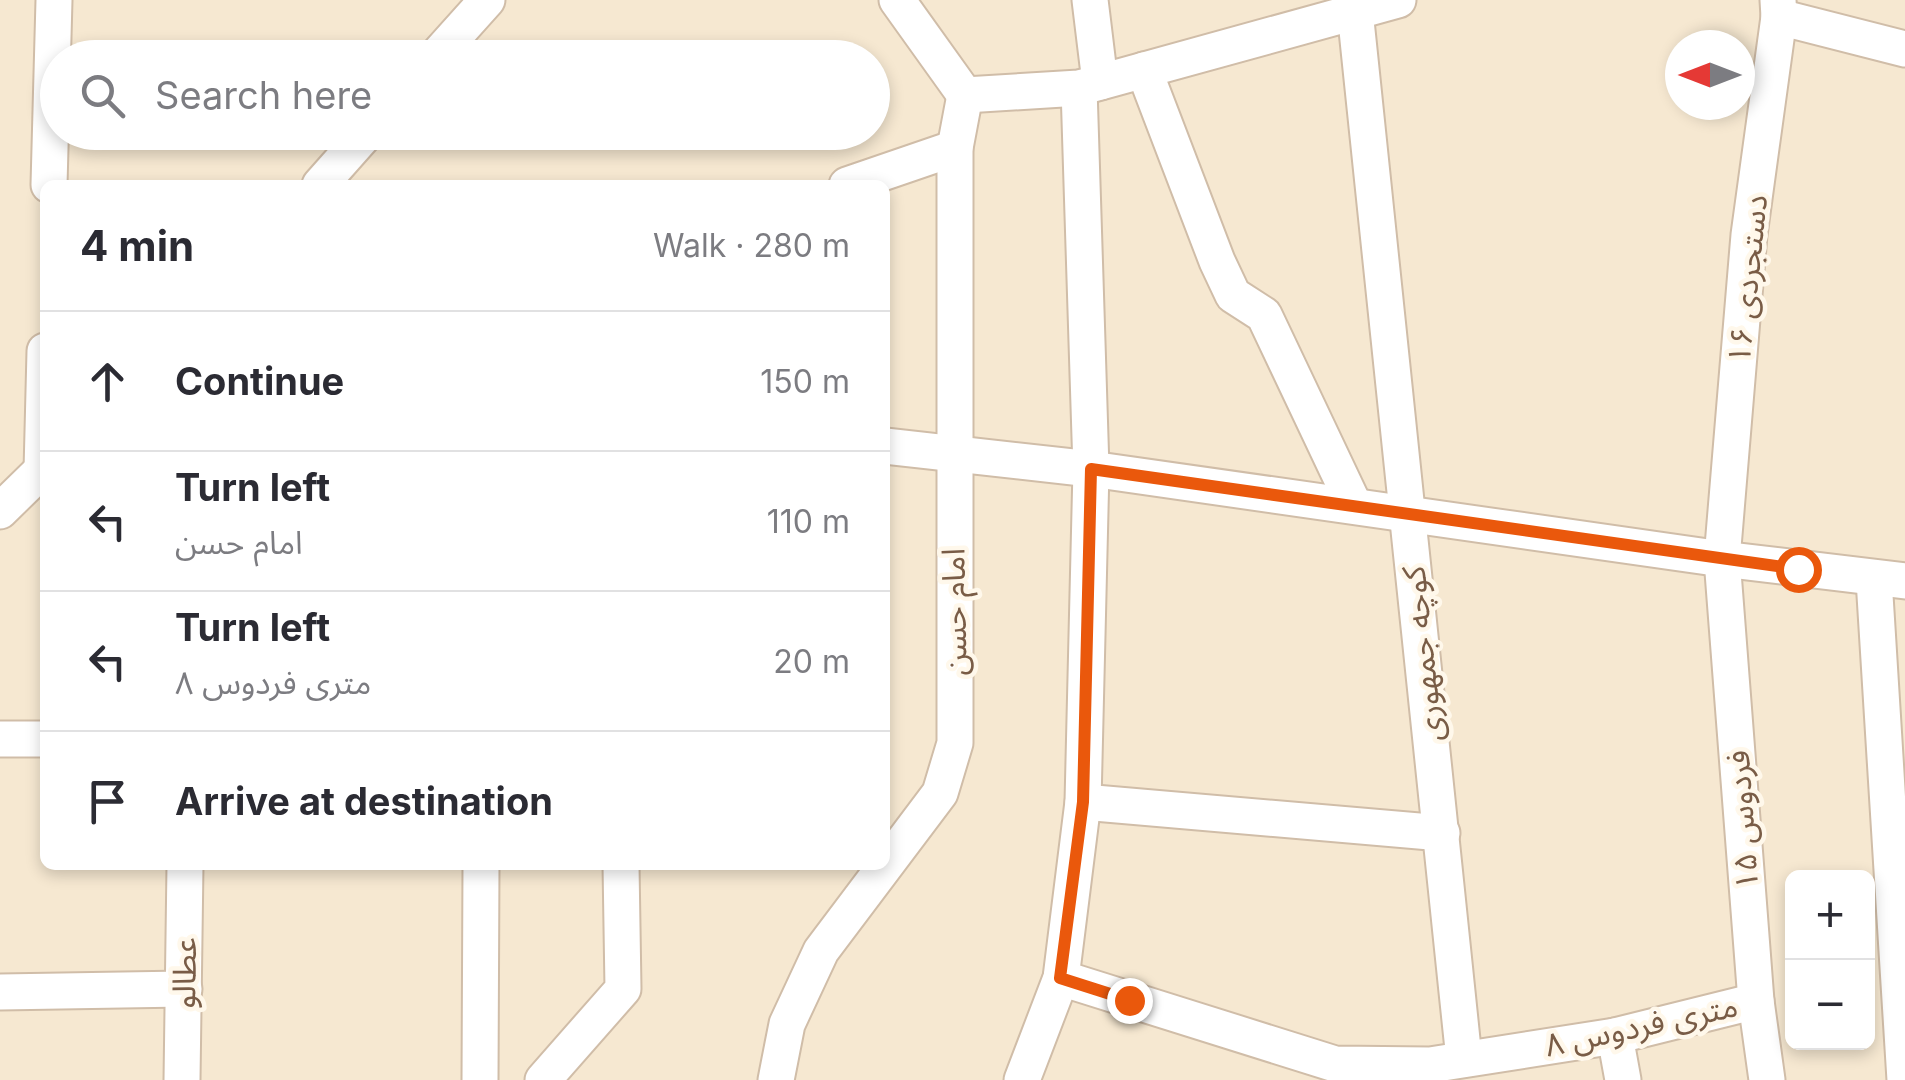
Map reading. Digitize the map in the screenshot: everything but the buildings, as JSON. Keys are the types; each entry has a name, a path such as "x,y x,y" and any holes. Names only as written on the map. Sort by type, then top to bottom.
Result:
{"street":[{"path":"53,40 54,0"},
{"path":"451,40 487,0"},
{"path":"896,0 965,95 1090,85 1144,70 1296,12 1355,11 1398,0"},
{"path":"1022,1080 1060,978 1083,802 1091,469 1090,0"},
{"path":"1779,8 1905,49"},
{"name":"دستجردی ۱۶","path":"1722,559 1749,235 1779,8"},
{"name":"کوچه جمهوری","path":"1355,11 1442,833 1442,1068"},
{"path":"1144,70 1217,262 1233,295 1264,314 1354,505"},
{"name":"امام حسن","path":"890,859 940,793 955,743 954,148 965,95"},
{"path":"861,180 954,148"},
{"path":"50,180 51,150"},
{"path":"324,180 351,150"},
{"path":"890,446 1091,469 1890,580 1905,1080"},
{"path":"0,511 40,472"},
{"name":"فردوس ۱۵","path":"1722,559 1756,1000 1767,1080"},
{"path":"0,739 40,739"},
{"path":"1083,802 1442,833"},
{"name":"عطالو","path":"182,1080 185,870"},
{"path":"480,1080 481,870"},
{"path":"543,1080 622,989 622,870"},
{"name":"امام حسن","path":"776,1080 787,1024 821,951 882,870"},
{"name":"۸ متری فردوس","path":"1060,978 1336,1064 1442,1068 1615,1036 1756,1000"},
{"path":"0,992 184,989"},
{"path":"1615,1036 1623,1080"}],"shaded area":[{"path":"0,0 1905,0 1905,1080 0,1080"}],"route":[{"path":"1129,1000 1060,978 1083,802 1091,469 1798,569"}]}
